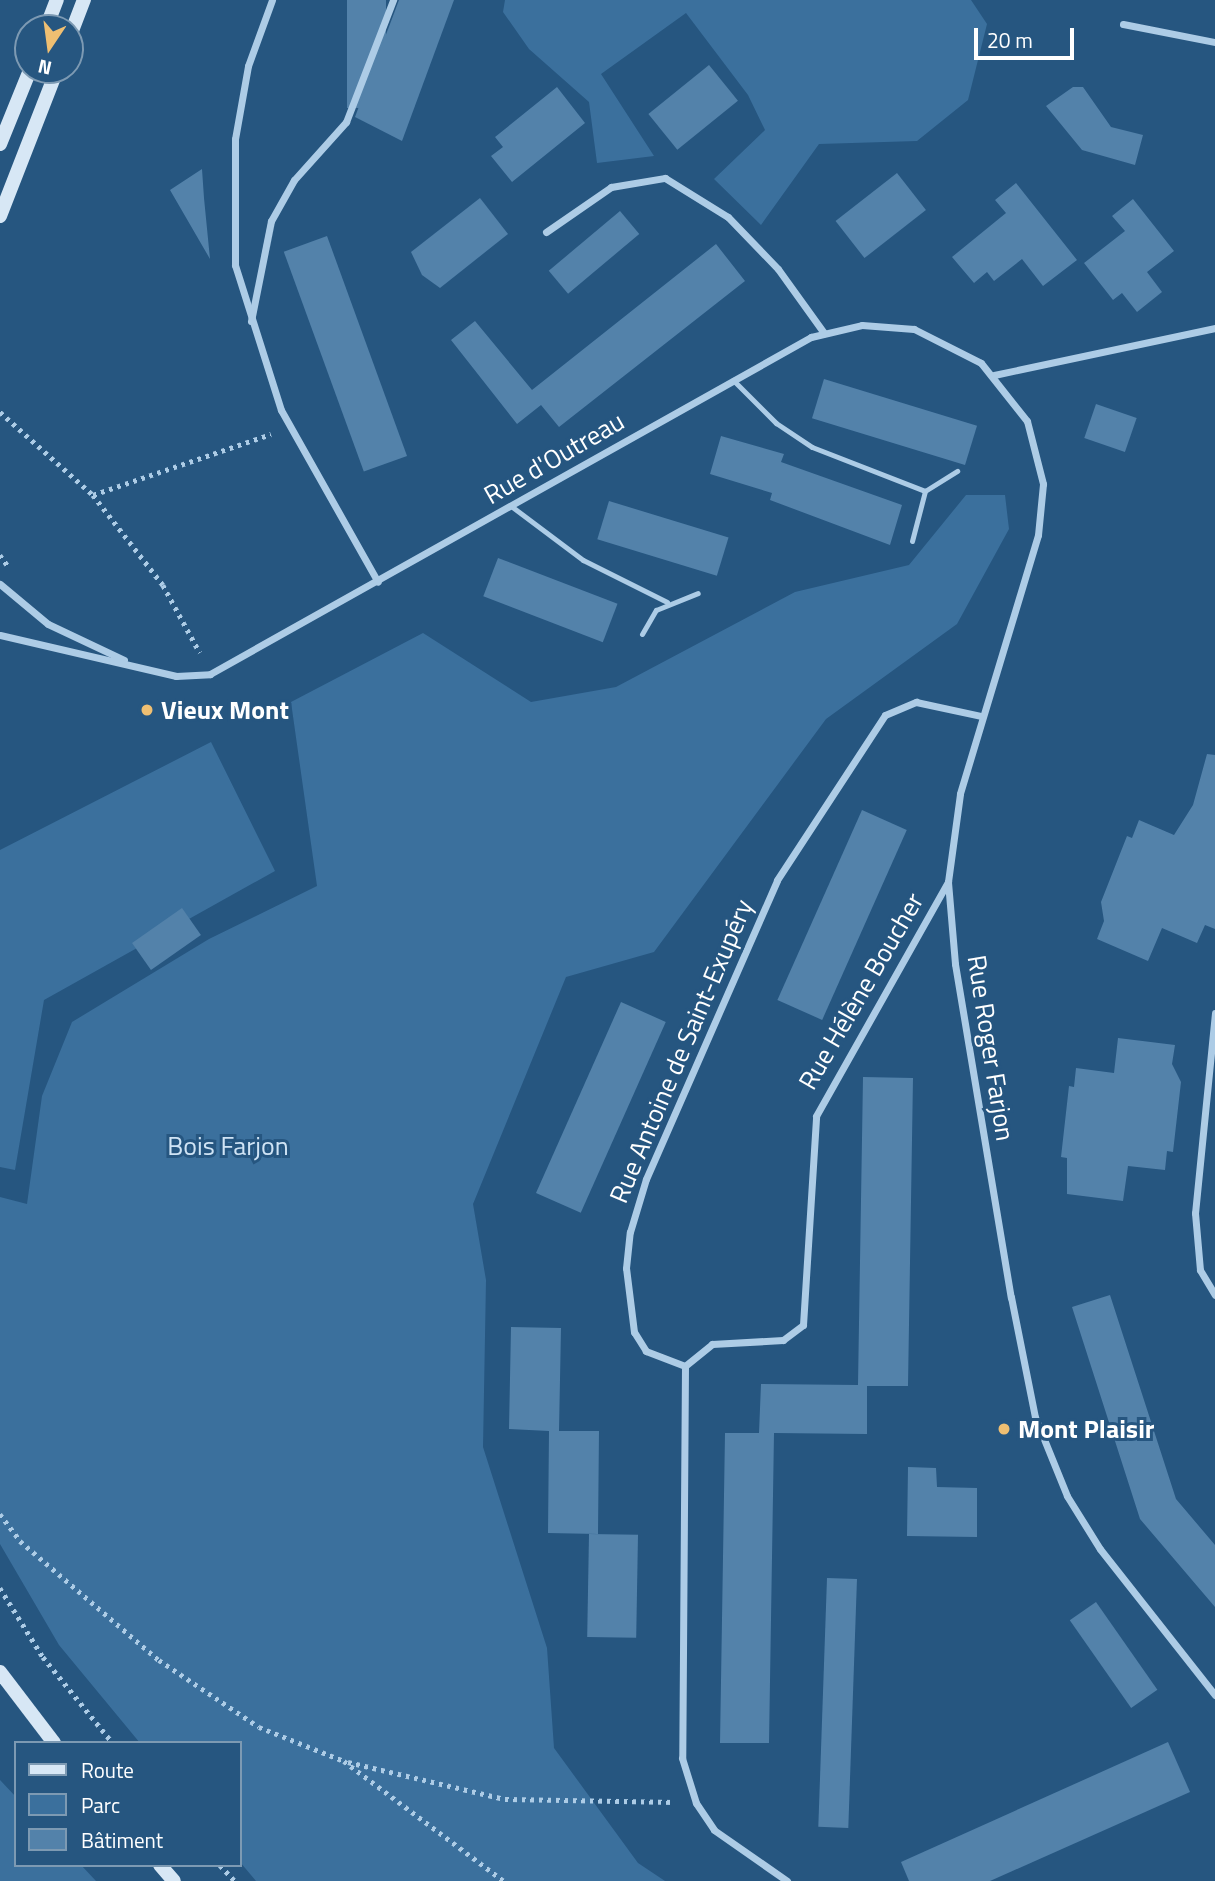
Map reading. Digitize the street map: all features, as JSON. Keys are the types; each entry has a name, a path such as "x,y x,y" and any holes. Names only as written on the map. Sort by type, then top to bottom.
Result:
{"main road":[{"path":"0,144 24,84"},
{"path":"0,216 52,84"},
{"path":"0,1672 52,1741"},
{"path":"162,1867 174,1881"}],"street":[{"path":"272,0 248,66 232,169 232,243 250,326 290,429 378,582"},
{"path":"250,326 271,221 294,180 346,122 393,0"},
{"path":"1123,24 1215,42"},
{"path":"546,232 611,187 638,177 665,178 728,216 778,269 824,333"},
{"name":"Rue d'Outreau","path":"0,635 186,677 219,671 733,380 824,333 862,325 914,329 967,353 994,375"},
{"path":"994,375 1215,328"},
{"name":"Rue Roger Farjon","path":"994,375 1034,436 1043,500 960,794 948,882 962,1004 1035,1417 1088,1530 1215,1695"},
{"name":"Rue d'Outreau","path":"0,584 56,628 137,666"},
{"name":"Rue Antoine de Saint-Exupéry","path":"685,1366 646,1351 634,1332 628,1242 646,1179 777,880 885,715 916,702 981,716"},
{"name":"Rue Hélène Boucher","path":"685,1366 712,1344 783,1339 803,1325 816,1116 948,882"},
{"path":"1215,1013 1195,1213 1200,1270 1215,1295"},
{"path":"685,1366 681,1740 696,1803 725,1843 787,1881"}],"lane":[{"path":"733,380 812,447 925,491"},
{"path":"912,541 925,491 957,471"},
{"path":"511,506 583,560 667,601"},
{"path":"642,634 667,601 698,593"}],"path":[{"path":"0,412 93,495 163,585 189,642 219,671"},
{"path":"93,495 290,429"},
{"path":"0,1514 20,1541 159,1660 259,1727 344,1761 505,1799 696,1803"},
{"path":"0,1588 43,1657 111,1741"},
{"path":"344,1761 504,1881"},
{"path":"222,1867 235,1881"}],"green space":[{"path":"505,0 971,0 987,24 968,100 917,141 819,144 761,225 714,179 765,130 748,95 686,13 601,74 654,156 597,163 589,102 529,49 503,12"},
{"name":"Bois Farjon","path":"966,495 1005,495 1009,529 957,624 826,719 654,952 566,977 473,1204 486,1280 483,1447 547,1648 554,1748 638,1863 665,1881 256,1881 242,1864 242,1741 138,1741 59,1645 0,1544 0,1197 27,1204 42,1096 72,1022 209,939 317,886 291,702 423,633 531,702 616,687 795,592 909,565"},
{"path":"211,742 275,871 44,1000 15,1170 0,1167 0,850"},
{"path":"0,1780 14,1795 14,1867 83,1867 96,1881 0,1881"}],"building":[{"path":"347,0 386,0 386,108 347,108"},
{"path":"399,0 454,0 402,141 355,117"},
{"path":"709,65 738,101 677,150 648,114"},
{"path":"557,87 585,123 512,182 491,156 503,147 495,137"},
{"path":"1073,87 1083,87 1111,127 1143,135 1135,165 1082,150 1046,106"},
{"path":"202,169 204,198 210,259 170,190"},
{"path":"897,173 926,210 864,258 836,221"},
{"path":"1016,183 1077,260 1043,286 1022,259 994,281 987,272 974,283 952,257 1006,213 995,200"},
{"path":"480,198 508,234 440,288 422,275 411,252"},
{"path":"1133,199 1174,251 1147,272 1162,292 1137,312 1122,293 1113,300 1084,263 1125,231 1112,216"},
{"path":"620,211 639,234 568,294 549,271"},
{"path":"327,236 407,456 364,472 284,252"},
{"path":"716,244 745,281 559,427 541,405 517,424 451,340 475,321 532,390"},
{"path":"824,379 977,426 965,465 812,418"},
{"path":"1096,404 1137,418 1125,452 1084,438"},
{"path":"721,436 784,454 781,462 902,505 890,545 770,500 772,493 710,474"},
{"path":"609,501 729,538 717,576 597,539"},
{"path":"498,558 617,604 603,642 483,596"},
{"path":"1207,754 1215,755 1215,929 1205,925 1197,943 1162,928 1148,961 1097,939 1104,921 1101,902 1127,836 1132,838 1139,820 1174,835 1193,805"},
{"path":"862,810 907,830 822,1020 777,1000"},
{"path":"182,908 201,935 151,970 132,943"},
{"path":"621,1002 666,1022 581,1213 536,1193"},
{"path":"1118,1038 1175,1045 1172,1064 1181,1082 1173,1152 1167,1151 1165,1170 1128,1166 1123,1201 1067,1194 1067,1158 1061,1157 1069,1086 1074,1087 1076,1068 1114,1073"},
{"path":"863,1077 913,1078 908,1386 867,1386 867,1434 774,1433 769,1743 720,1743 725,1433 759,1433 761,1384 858,1385"},
{"path":"1110,1295 1176,1499 1215,1545 1215,1607 1140,1519 1072,1307"},
{"path":"511,1327 561,1328 559,1431 599,1431 598,1534 548,1533 549,1431 509,1429"},
{"path":"908,1467 936,1468 937,1487 977,1488 977,1537 907,1536"},
{"path":"589,1534 638,1535 636,1638 587,1637"},
{"path":"827,1578 857,1579 848,1828 818,1827"},
{"path":"1096,1602 1157,1690 1131,1708 1070,1620"},
{"path":"1168,1742 1190,1792 990,1881 909,1881 901,1862"}],"place":[{"name":"Vieux Mont","path":"147,710"},
{"name":"Mont Plaisir","path":"1004,1429"}]}
